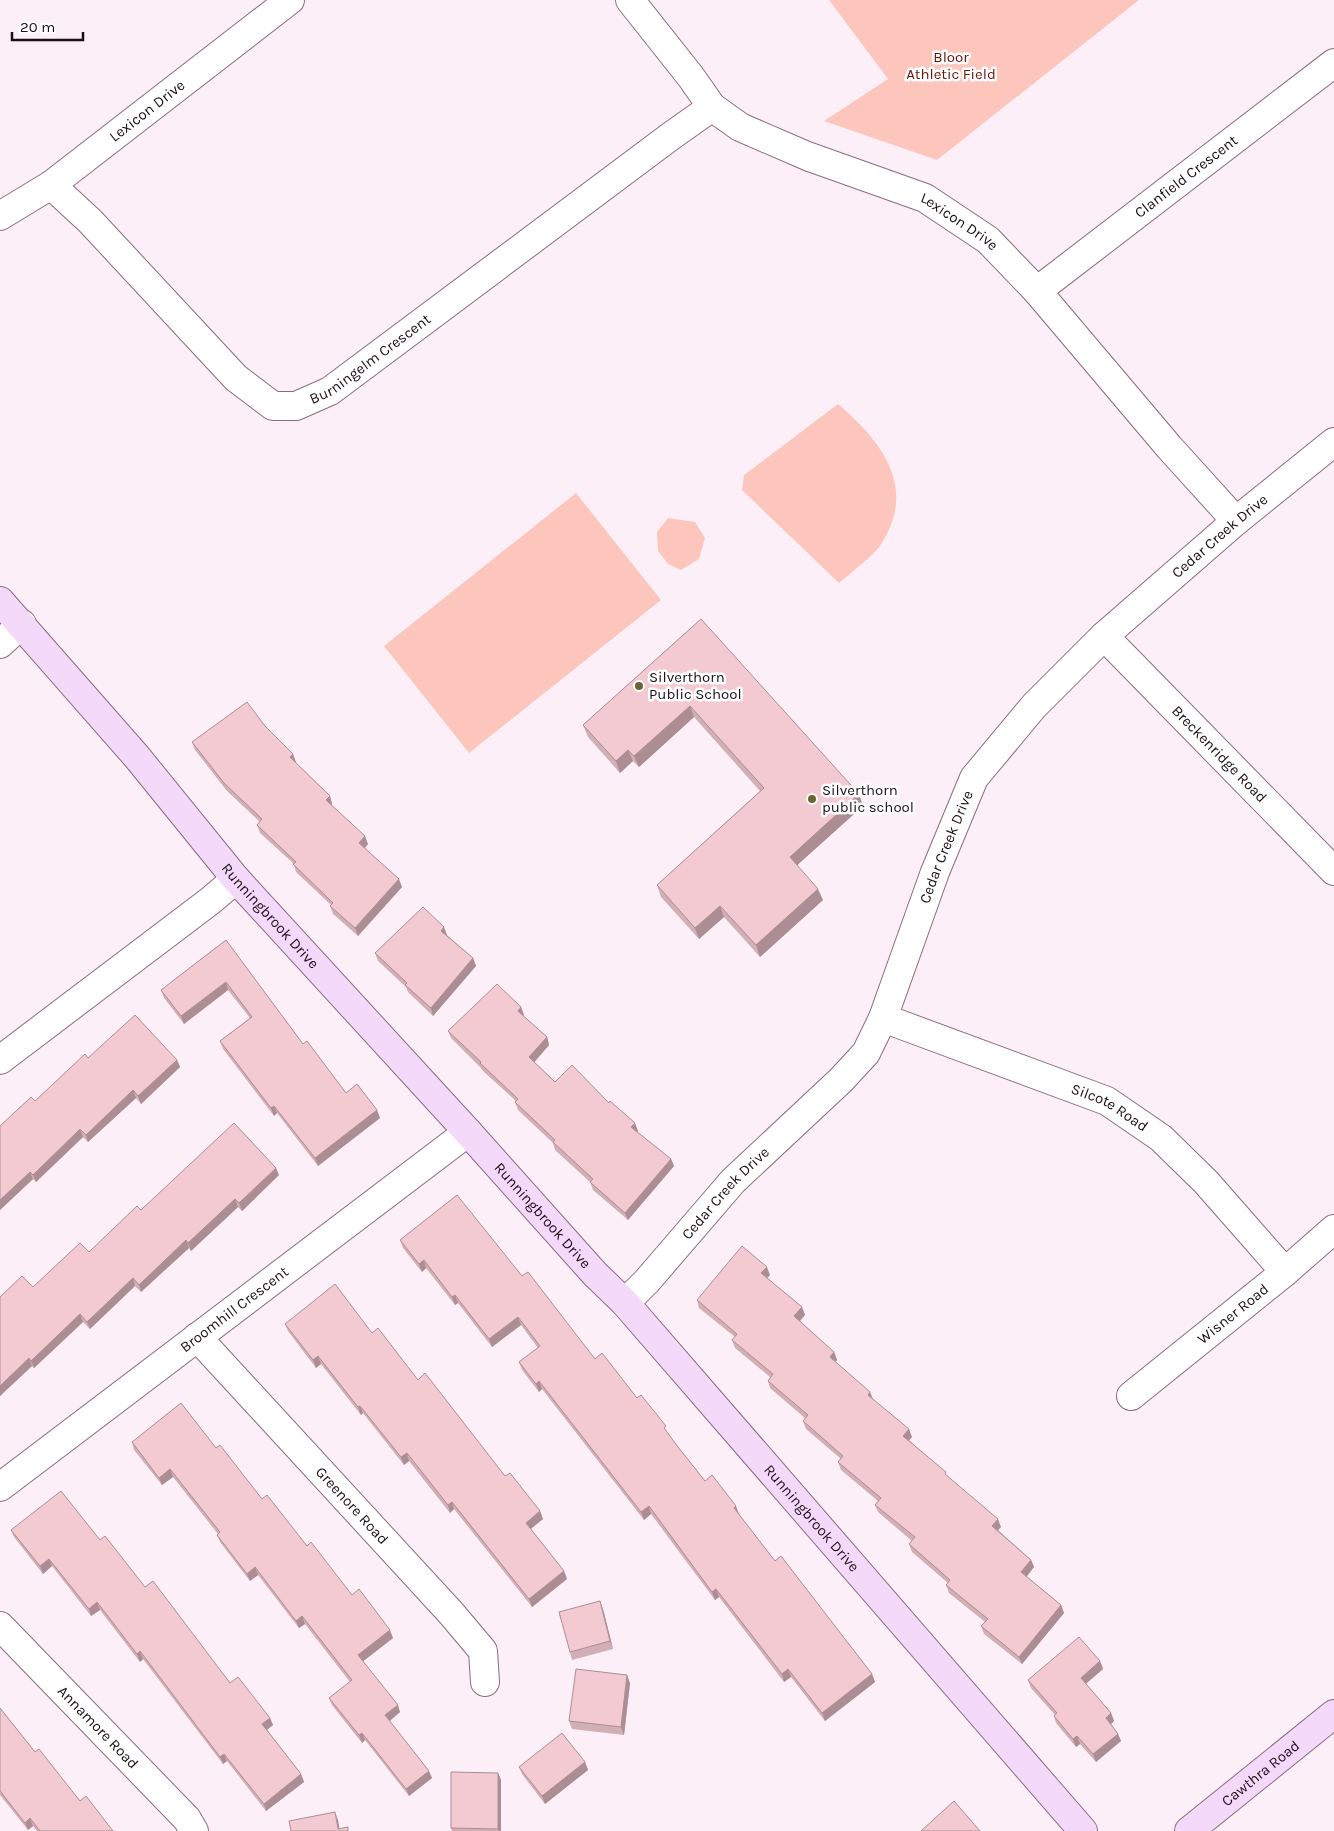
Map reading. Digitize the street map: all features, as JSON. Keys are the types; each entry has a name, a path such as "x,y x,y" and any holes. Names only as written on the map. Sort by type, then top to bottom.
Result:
{"street":[{"name":"Lexicon Drive","path":"0,216 51,185 290,0"},
{"name":"Lexicon Drive","path":"630,0 691,77 712,107 740,127 807,156 924,198 988,240 1037,291 1169,447 1236,521"},
{"name":"Clanfield Crescent","path":"1037,291 1334,63"},
{"name":"Burningelm Crescent","path":"51,185 90,222 236,378 274,406 296,406 330,391 712,107"},
{"name":"Cedar Creek Drive","path":"625,1303 647,1281 734,1181 841,1080 866,1052 883,1018 935,872 974,778 1034,706 1104,636 1236,521 1334,442"},
{"name":"Runningbrook Drive","path":"0,601 137,757 236,879 468,1132 595,1274 625,1303 1083,1831"},
{"path":"0,644 22,624"},
{"name":"Breckenridge Road","path":"1104,636 1334,871"},
{"path":"0,1060 210,901 236,879"},
{"name":"Silcote Road","path":"883,1018 1106,1101 1160,1138 1206,1182 1285,1272"},
{"name":"Broomhill Crescent","path":"0,1487 468,1132"},
{"name":"Wisner Road","path":"1131,1396 1334,1230"},
{"name":"Greenore Road","path":"197,1337 451,1613 483,1651 485,1682"},
{"name":"Annamore Road","path":"0,1626 187,1819 194,1831"},
{"name":"Cawthra Road","path":"1188,1831 1334,1714"}],"green space":[{"name":"Bloor Athletic Field","path":"829,0 1139,0 937,160 824,121 888,79"},
{"path":"838,404 869,434 881,451 890,468 895,487 896,506 891,526 879,547 866,561 839,583 742,490 744,475"},
{"path":"576,493 661,600 469,753 384,646"},
{"path":"668,518 695,522 705,538 699,559 681,570 668,564 658,551 657,532"}],"building":[{"name":"Silverthorn public school","path":"701,619 859,794 790,857 818,889 756,945 720,906 695,928 657,885 764,788 690,706 634,756 628,750 616,761 583,725"},
{"path":"247,702 265,726 293,754 290,757 330,796 326,800 365,836 359,843 399,879 355,928 330,906 333,903 293,864 296,862 257,825 262,819 224,783 192,742"},
{"path":"423,907 444,927 441,931 473,958 431,1008 405,985 407,983 375,953"},
{"path":"226,940 303,1044 307,1041 346,1093 357,1084 377,1110 315,1158 274,1106 271,1108 220,1041 252,1017 226,982 181,1016 161,990"},
{"path":"497,984 521,1007 518,1011 547,1037 529,1057 555,1082 572,1065 609,1103 610,1101 635,1123 631,1127 671,1159 625,1213 590,1182 593,1179 553,1142 555,1140 515,1102 518,1099 448,1031"},
{"path":"135,1015 177,1060 138,1096 133,1090 86,1135 80,1129 33,1175 30,1172 0,1200 0,1126 31,1097 35,1101 85,1054 88,1058"},
{"path":"234,1123 276,1168 239,1203 235,1199 188,1243 186,1240 139,1285 133,1278 87,1322 80,1314 31,1361 29,1358 0,1386 0,1297 22,1276 33,1287 80,1243 89,1252 137,1206 141,1210"},
{"path":"457,1195 522,1276 528,1272 595,1359 602,1353 637,1398 641,1395 666,1426 664,1428 705,1481 712,1475 736,1506 734,1508 775,1561 781,1556 872,1674 822,1713 788,1669 782,1674 716,1589 712,1592 649,1506 641,1512 539,1381 536,1384 519,1362 540,1346 518,1317 489,1339 455,1295 452,1297 424,1260 419,1264 400,1240"},
{"path":"742,1246 767,1267 761,1273 802,1307 794,1316 834,1352 830,1357 870,1392 868,1395 909,1429 903,1436 998,1519 992,1526 1031,1560 1021,1572 1061,1605 1019,1657 981,1626 988,1619 946,1585 950,1580 909,1544 915,1537 875,1505 881,1498 838,1462 843,1456 803,1421 808,1415 768,1381 773,1374 732,1340 737,1334 697,1300"},
{"path":"335,1284 372,1333 378,1328 418,1380 425,1373 505,1476 510,1473 540,1511 526,1523 564,1571 529,1599 452,1502 448,1505 407,1453 401,1457 318,1356 313,1360 285,1324"},
{"path":"181,1403 216,1448 220,1445 262,1499 267,1495 307,1546 311,1542 352,1595 359,1589 390,1630 358,1655 398,1705 385,1715 429,1771 406,1789 362,1733 359,1735 329,1698 352,1680 302,1616 296,1621 255,1567 247,1574 217,1535 220,1532 170,1469 159,1478 132,1442"},
{"path":"61,1491 100,1540 105,1536 145,1587 153,1581 230,1683 238,1677 270,1718 262,1724 301,1774 264,1804 224,1754 220,1757 140,1651 137,1654 97,1602 89,1609 49,1559 40,1566 11,1530"},
{"path":"600,1601 610,1641 570,1652 559,1612"},
{"path":"1079,1637 1100,1661 1081,1678 1111,1713 1106,1718 1118,1734 1093,1754 1077,1736 1073,1739 1054,1716 1057,1713 1028,1680"},
{"path":"576,1669 627,1675 621,1727 569,1721"},
{"path":"0,1708 35,1752 39,1749 80,1801 86,1796 113,1831 40,1831 30,1818 25,1823 0,1791"},
{"path":"562,1733 585,1762 542,1796 519,1767"},
{"path":"451,1772 498,1773 498,1829 451,1828"},
{"path":"954,1801 980,1831 921,1831"},
{"path":"335,1812 338,1829 348,1827 348,1831 291,1831 289,1821"}],"place":[{"name":"Silverthorn Public School","path":"639,686"},
{"name":"Silverthorn public school","path":"812,799"}]}
